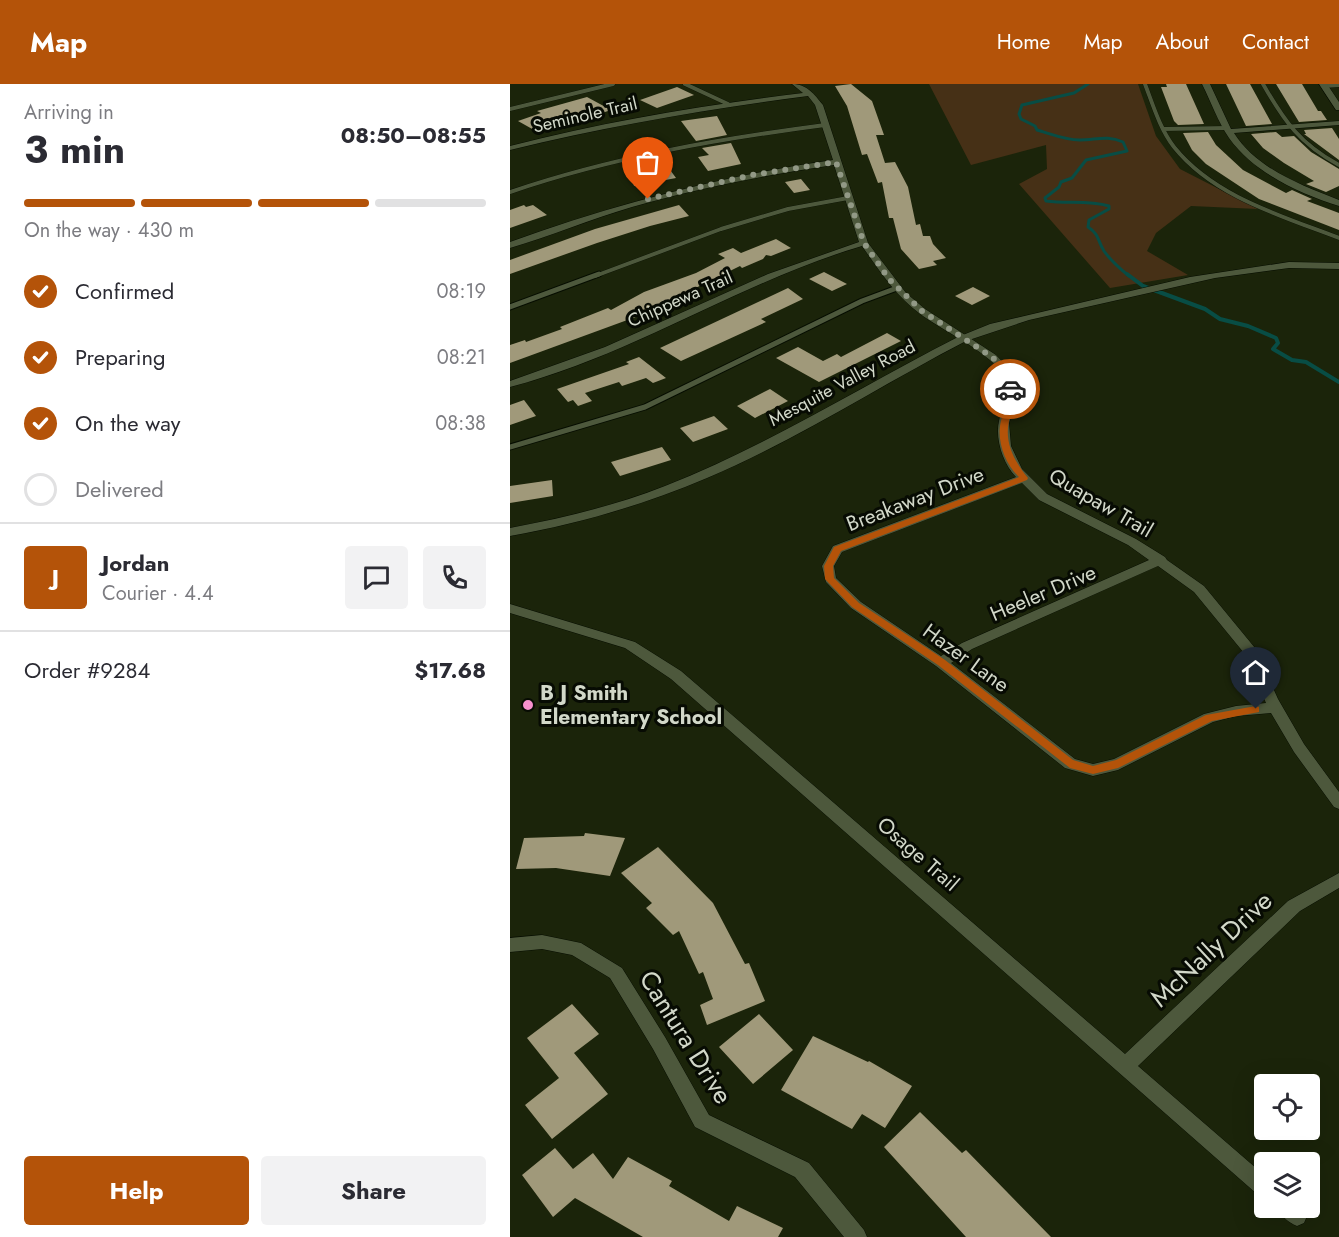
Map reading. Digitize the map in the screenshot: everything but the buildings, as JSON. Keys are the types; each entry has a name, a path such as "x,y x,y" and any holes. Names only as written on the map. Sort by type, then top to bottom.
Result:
{"street":[{"name":"Quapaw Trail","path":"796,84 810,94 819,105 864,243 897,288 922,311 992,357 1008,373 1011,401 1004,423 1005,446 1017,471 1043,497 1132,542 1199,589 1250,651 1275,707 1299,748 1339,803"},
{"path":"1206,84 1228,130 1247,154 1291,183 1339,202"},
{"path":"1324,85 1339,108"},
{"name":"Seminole Trail","path":"510,148 617,122 810,94"},
{"path":"1228,130 1289,129 1339,123"},
{"path":"510,245 590,216 669,193 752,175 836,162"},
{"name":"Chippewa Trail","path":"510,384 612,348 765,279 837,250 864,243"},
{"name":"Mesquite Valley Road","path":"510,532 603,513 676,488 812,422 963,339 1003,324 1176,283 1290,265 1339,266"},
{"name":"Breakaway Drive","path":"828,566 837,549 1024,478"},
{"name":"Heeler Drive","path":"941,663 967,646 1161,561"},
{"name":"Hazer Lane","path":"828,566 830,579 856,605 941,663 1070,764 1093,770 1118,764 1209,718 1236,711 1275,707"},
{"name":"Osage Trail","path":"510,608 630,645 676,675 1254,1178"},
{"name":"McNally Drive","path":"1125,1066 1294,906 1339,880"},
{"name":"Cantura Drive","path":"510,945 543,942 574,948 616,973 659,1043 702,1122 802,1170 857,1237"}],"lane":[{"path":"510,110 613,84"},
{"path":"685,84 729,104"},
{"path":"1145,84 1163,129 1185,160 1207,177 1271,211 1339,238"},
{"path":"1263,84 1289,129 1322,157 1339,165"},
{"path":"1324,85 1339,85"},
{"path":"510,192 609,160 731,138 825,125"},
{"path":"1163,129 1228,130"},
{"path":"510,307 721,229 788,209 848,198"},
{"path":"510,447 645,407 862,301 897,288"}],"shaded area":[{"path":"929,84 1138,84 1156,136 1180,169 1258,209 1191,206 1156,233 1147,251 1188,275 1110,288 1019,184 1047,169 1046,145 971,165"}],"waterway":[{"path":"1088,84 1074,93 1022,105 1019,114 1021,119 1035,126 1037,130 1069,139 1107,138 1123,142 1127,151 1086,160 1072,178 1061,182 1059,187 1045,198 1046,201 1109,206 1109,209 1089,220 1088,227 1096,235 1109,258 1129,276"},
{"path":"1127,274 1143,286 1205,309 1220,319 1248,326 1276,338 1278,343 1273,349 1292,360 1306,362 1339,382"}],"way so far":[{"path":"648,199 752,175 836,162 864,243 889,279 922,311 992,357 1008,373 1010,389"}],"place":[{"name":"B J Smith Elementary School","path":"528,705"}],"route":[{"path":"1010,389 1011,401 1004,423 1005,446 1017,471 1024,478 837,549 828,566 830,579 856,605 941,663 1070,764 1093,770 1118,764 1209,718 1256,709"}]}
